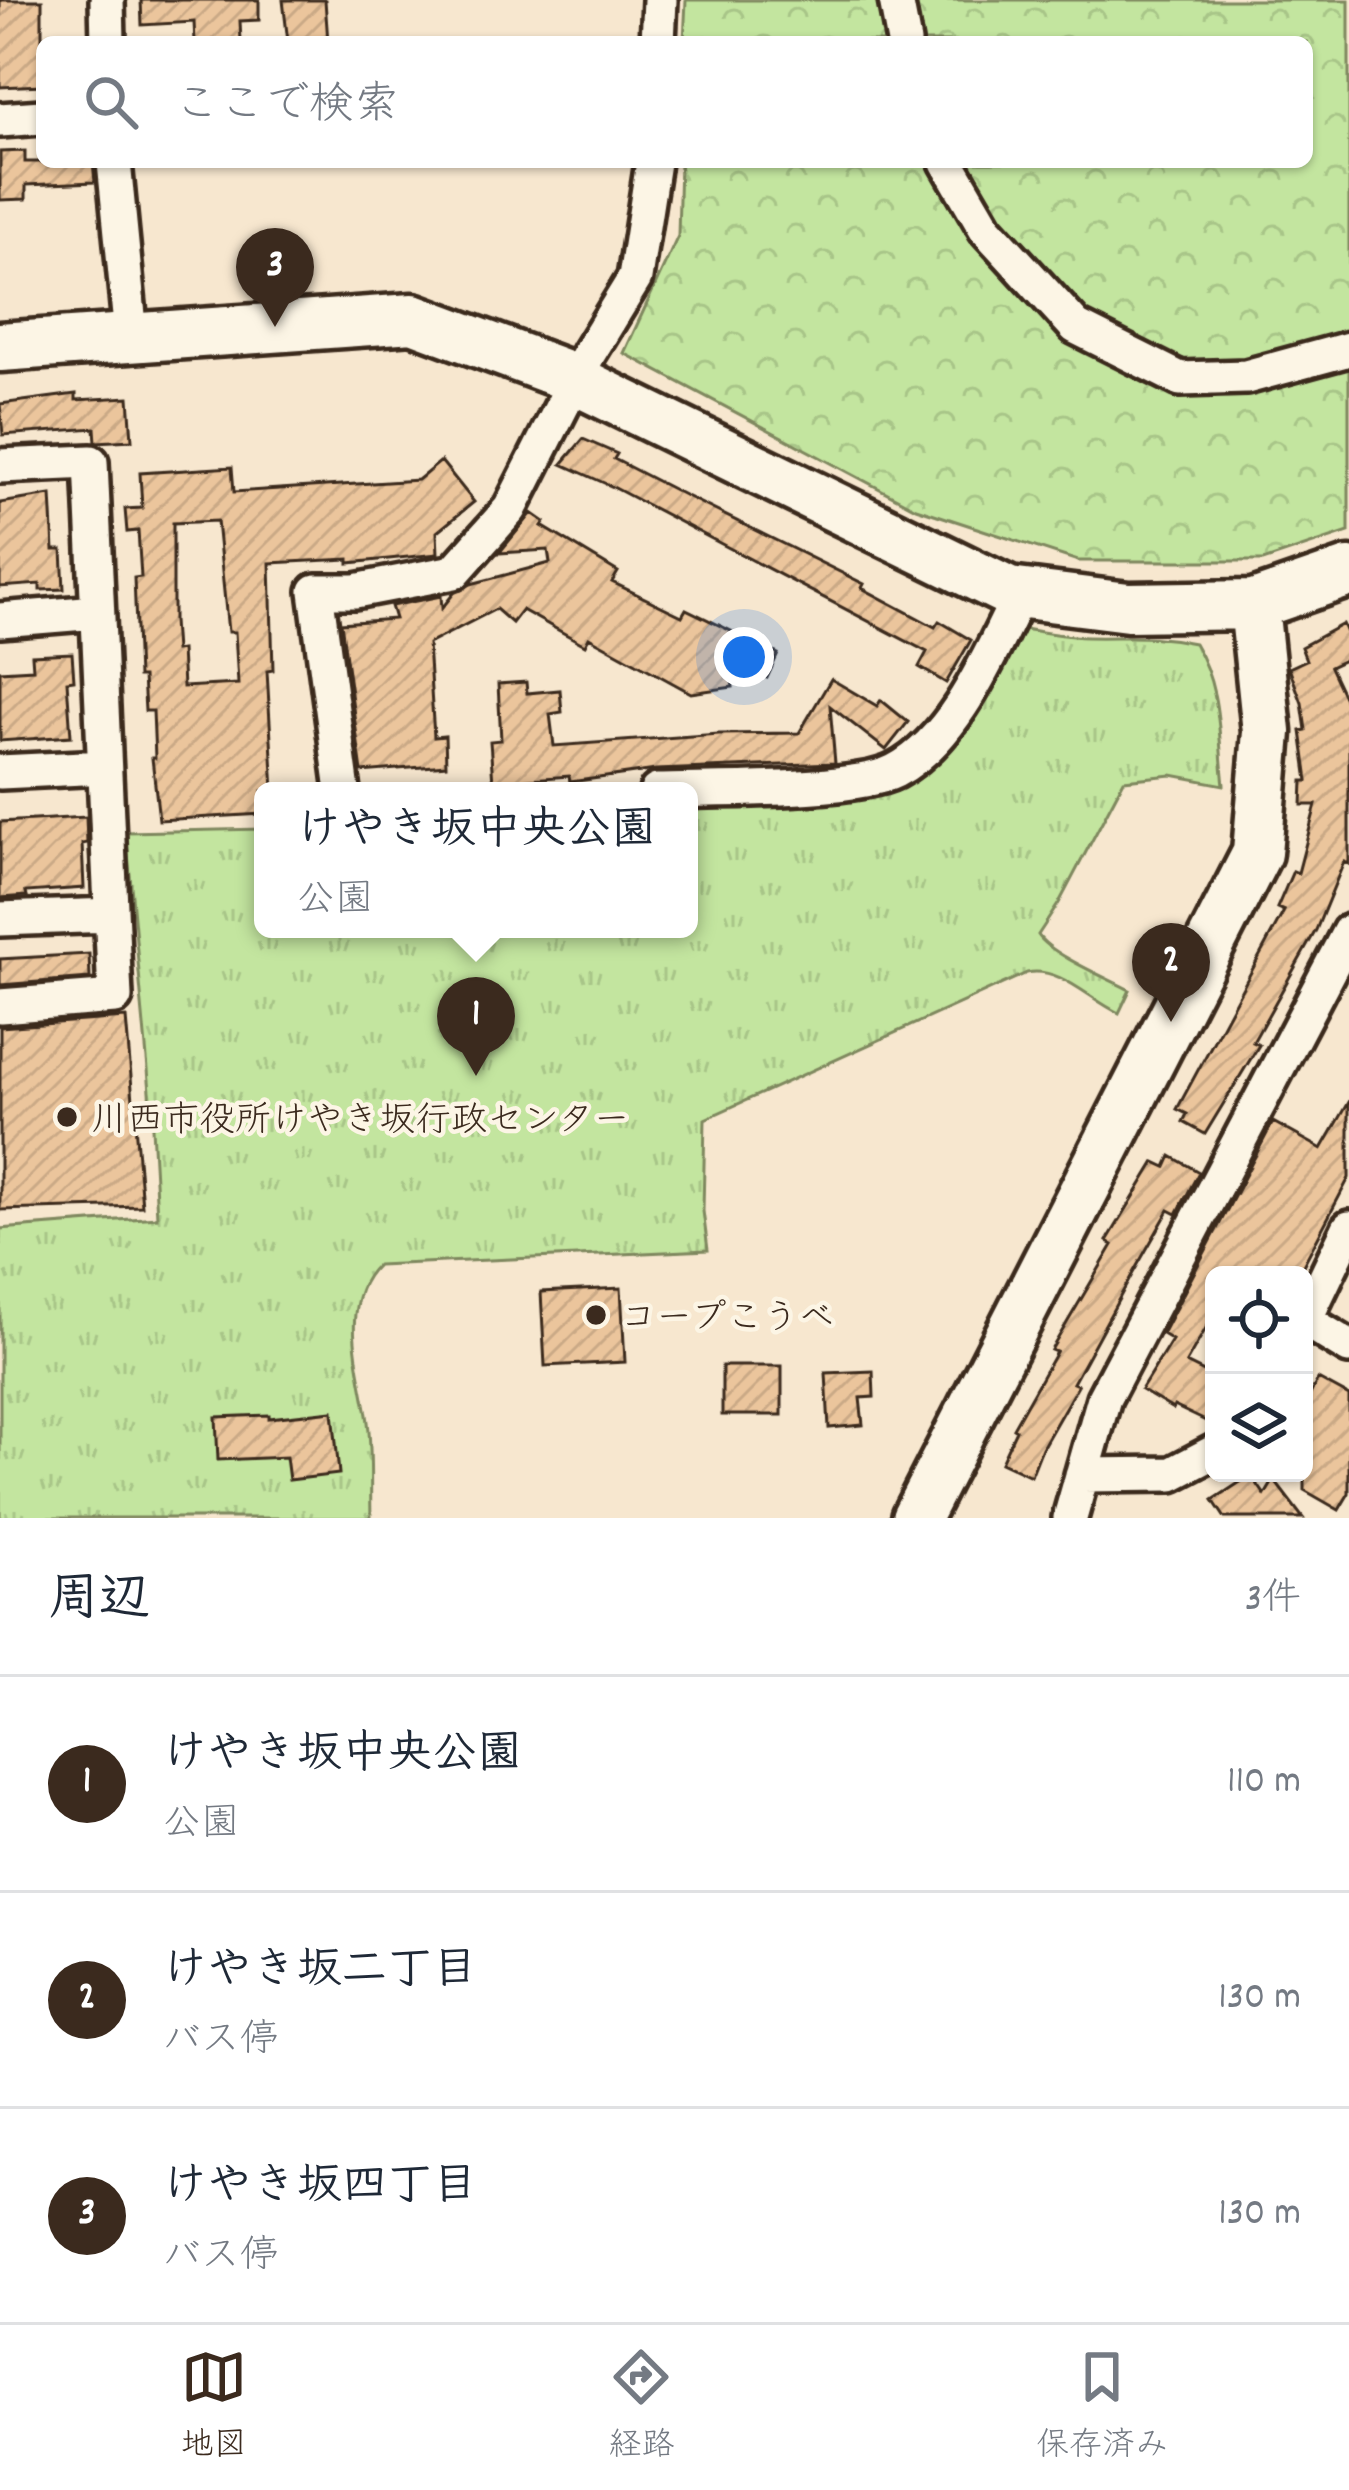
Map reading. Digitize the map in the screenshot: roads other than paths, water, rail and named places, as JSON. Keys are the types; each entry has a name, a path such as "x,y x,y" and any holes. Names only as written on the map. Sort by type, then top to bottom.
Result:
{"street":[{"path":"107,0 108,36"},
{"path":"658,36 660,0"},
{"path":"896,0 903,36"},
{"path":"0,120 36,117"},
{"path":"115,168 130,336"},
{"path":"342,782 316,591 355,591 454,572 510,509 575,380 635,278 651,168"},
{"path":"950,168 986,229 1076,327 1180,380 1246,377 1349,349"},
{"path":"0,347 413,318 575,380 1009,592 1128,607 1253,605 1349,572"},
{"path":"0,466 91,462 115,997 0,1006"},
{"path":"698,789 847,783 894,772 928,744 972,691 1020,593"},
{"path":"916,1518 1256,853 1268,732 1253,605"},
{"path":"0,620 98,612"},
{"path":"0,772 104,767"},
{"path":"0,919 111,915"},
{"path":"1070,1518 1104,1398 1349,932"},
{"path":"1313,1302 1349,1228"},
{"path":"1313,1326 1349,1348"},
{"path":"1082,1475 1172,1474 1205,1456"}],"place":[{"name":"けやき坂四丁目","path":"275,327"},
{"name":"けやき坂二丁目","path":"1171,1022"},
{"name":"けやき坂中央公園","path":"476,1076"},
{"name":"川西市役所けやき坂行政センター","path":"67,1117"},
{"name":"コープこうべ","path":"596,1315"}]}
